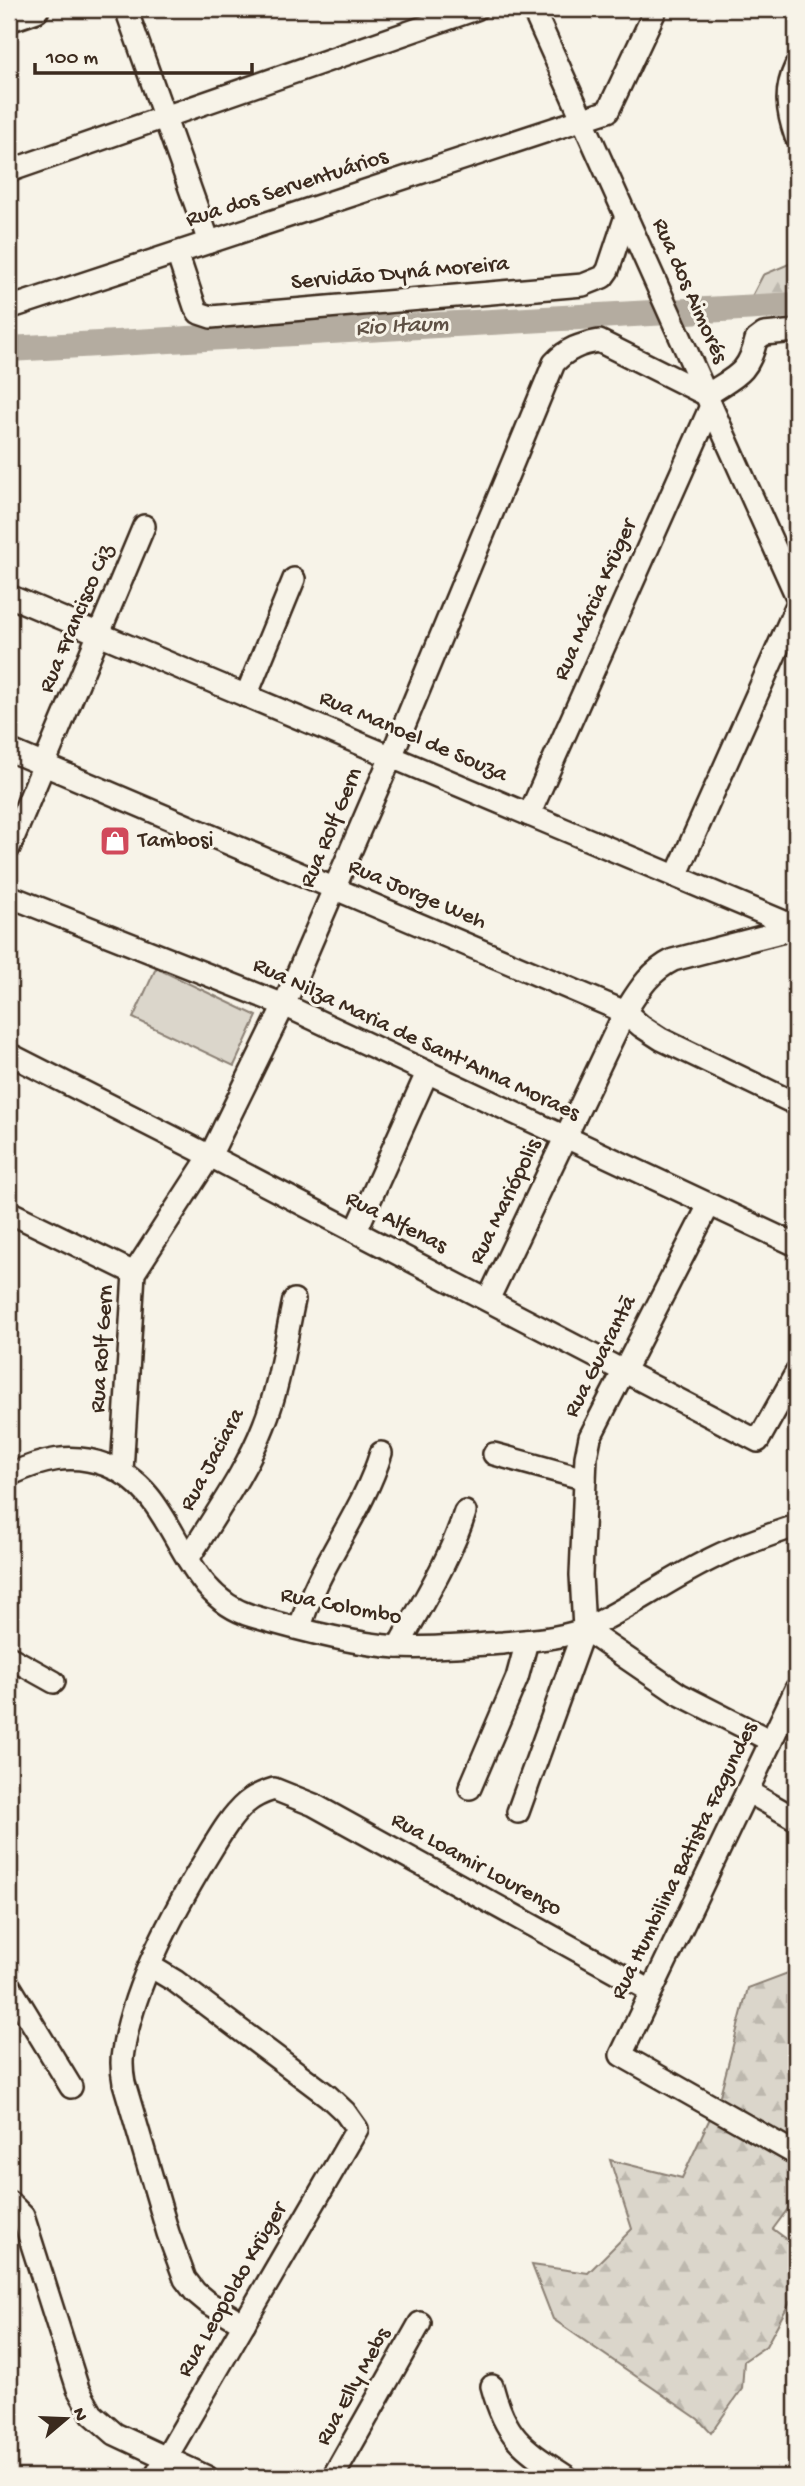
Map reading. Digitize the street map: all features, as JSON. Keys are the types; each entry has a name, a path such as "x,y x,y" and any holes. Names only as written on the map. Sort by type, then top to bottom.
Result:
{"main road":[{"path":"9,18 35,9"}],"street":[{"path":"126,9 209,242"},
{"path":"9,171 476,9"},
{"name":"Rua dos Aimorés","path":"533,9 796,595"},
{"name":"Rua dos Serventuários","path":"9,308 608,111 656,9"},
{"path":"796,66 787,92 787,105 796,137"},
{"name":"Servidão Dyná Moreira","path":"177,253 195,307 199,313 211,317 583,285 603,277 608,270 626,216"},
{"path":"709,400 746,368 756,340 764,334 796,331"},
{"name":"Rua Rolf Gern","path":"122,1471 134,1273 210,1156 284,1006 391,757 554,363 563,353 574,347 599,341 709,400"},
{"name":"Rua Márcia Krüger","path":"530,815 709,400"},
{"name":"Rua Francisco Ciz","path":"9,848 144,526"},
{"path":"246,696 294,579"},
{"name":"Rua Manoel de Souza","path":"9,596 796,928"},
{"path":"676,876 796,607"},
{"name":"Rua Jorge Weh","path":"9,750 625,1012 662,1039 796,1104"},
{"name":"Rua Nilza Maria de Sant'Anna Moraes","path":"9,896 284,1006 796,1245"},
{"name":"Rua Mariópolis","path":"488,1300 625,1012 647,978 658,967 673,960 796,928"},
{"name":"Rua Alfenas","path":"9,1054 758,1441 796,1373"},
{"path":"356,1231 428,1073"},
{"name":"Rua Guarantã","path":"584,1629 581,1575 584,1479 590,1437 709,1205"},
{"path":"9,1213 134,1273"},
{"name":"Rua Jaciara","path":"188,1559 254,1450 273,1397 294,1300"},
{"path":"300,1628 310,1600 373,1478 381,1453"},
{"path":"494,1454 584,1479"},
{"name":"Rua Colombo","path":"9,1475 40,1461 59,1458 96,1462 122,1471 142,1487 153,1501 198,1577 223,1603 251,1616 398,1647 527,1641 584,1629 716,1556 796,1526"},
{"path":"398,1647 457,1538 465,1512"},
{"path":"518,1812 584,1629 679,1694 772,1741"},
{"path":"470,1788 517,1678 527,1641"},
{"path":"9,1657 54,1682"},
{"name":"Rua Humbilina Batista Fagundes","path":"796,1689 621,2056 796,2154"},
{"name":"Rua Loamir Lourenço","path":"150,1966 178,1906 217,1839 247,1802 274,1789 314,1805 652,1991"},
{"path":"747,1791 796,1818"},
{"path":"150,1966 122,2050 124,2083 168,2233 185,2279 207,2302 243,2324"},
{"name":"Rua Leopoldo Krüger","path":"150,1966 175,1981 328,2096 345,2112 357,2129 155,2477"},
{"path":"9,1985 71,2087"},
{"path":"9,2202 23,2216 78,2389 85,2403 100,2423 115,2434 207,2477"},
{"name":"Rua Elly Mebs","path":"333,2477 420,2323"},
{"path":"492,2386 498,2409 512,2436 567,2477"}],"green space":[{"path":"796,261 796,299 789,294 751,298 763,275"},
{"path":"156,968 257,1016 234,1066 133,1018"},
{"path":"796,1970 796,2198 773,2229 796,2246 796,2297 791,2300 766,2346 744,2361 742,2389 711,2433 698,2419 553,2319 532,2265 588,2273 632,2229 610,2160 682,2178 719,2099 748,1988"}],"waterway":[{"name":"Rio Itaum","path":"9,349 796,305"}],"place":[{"name":"Tambosi","path":"115,841"}]}
